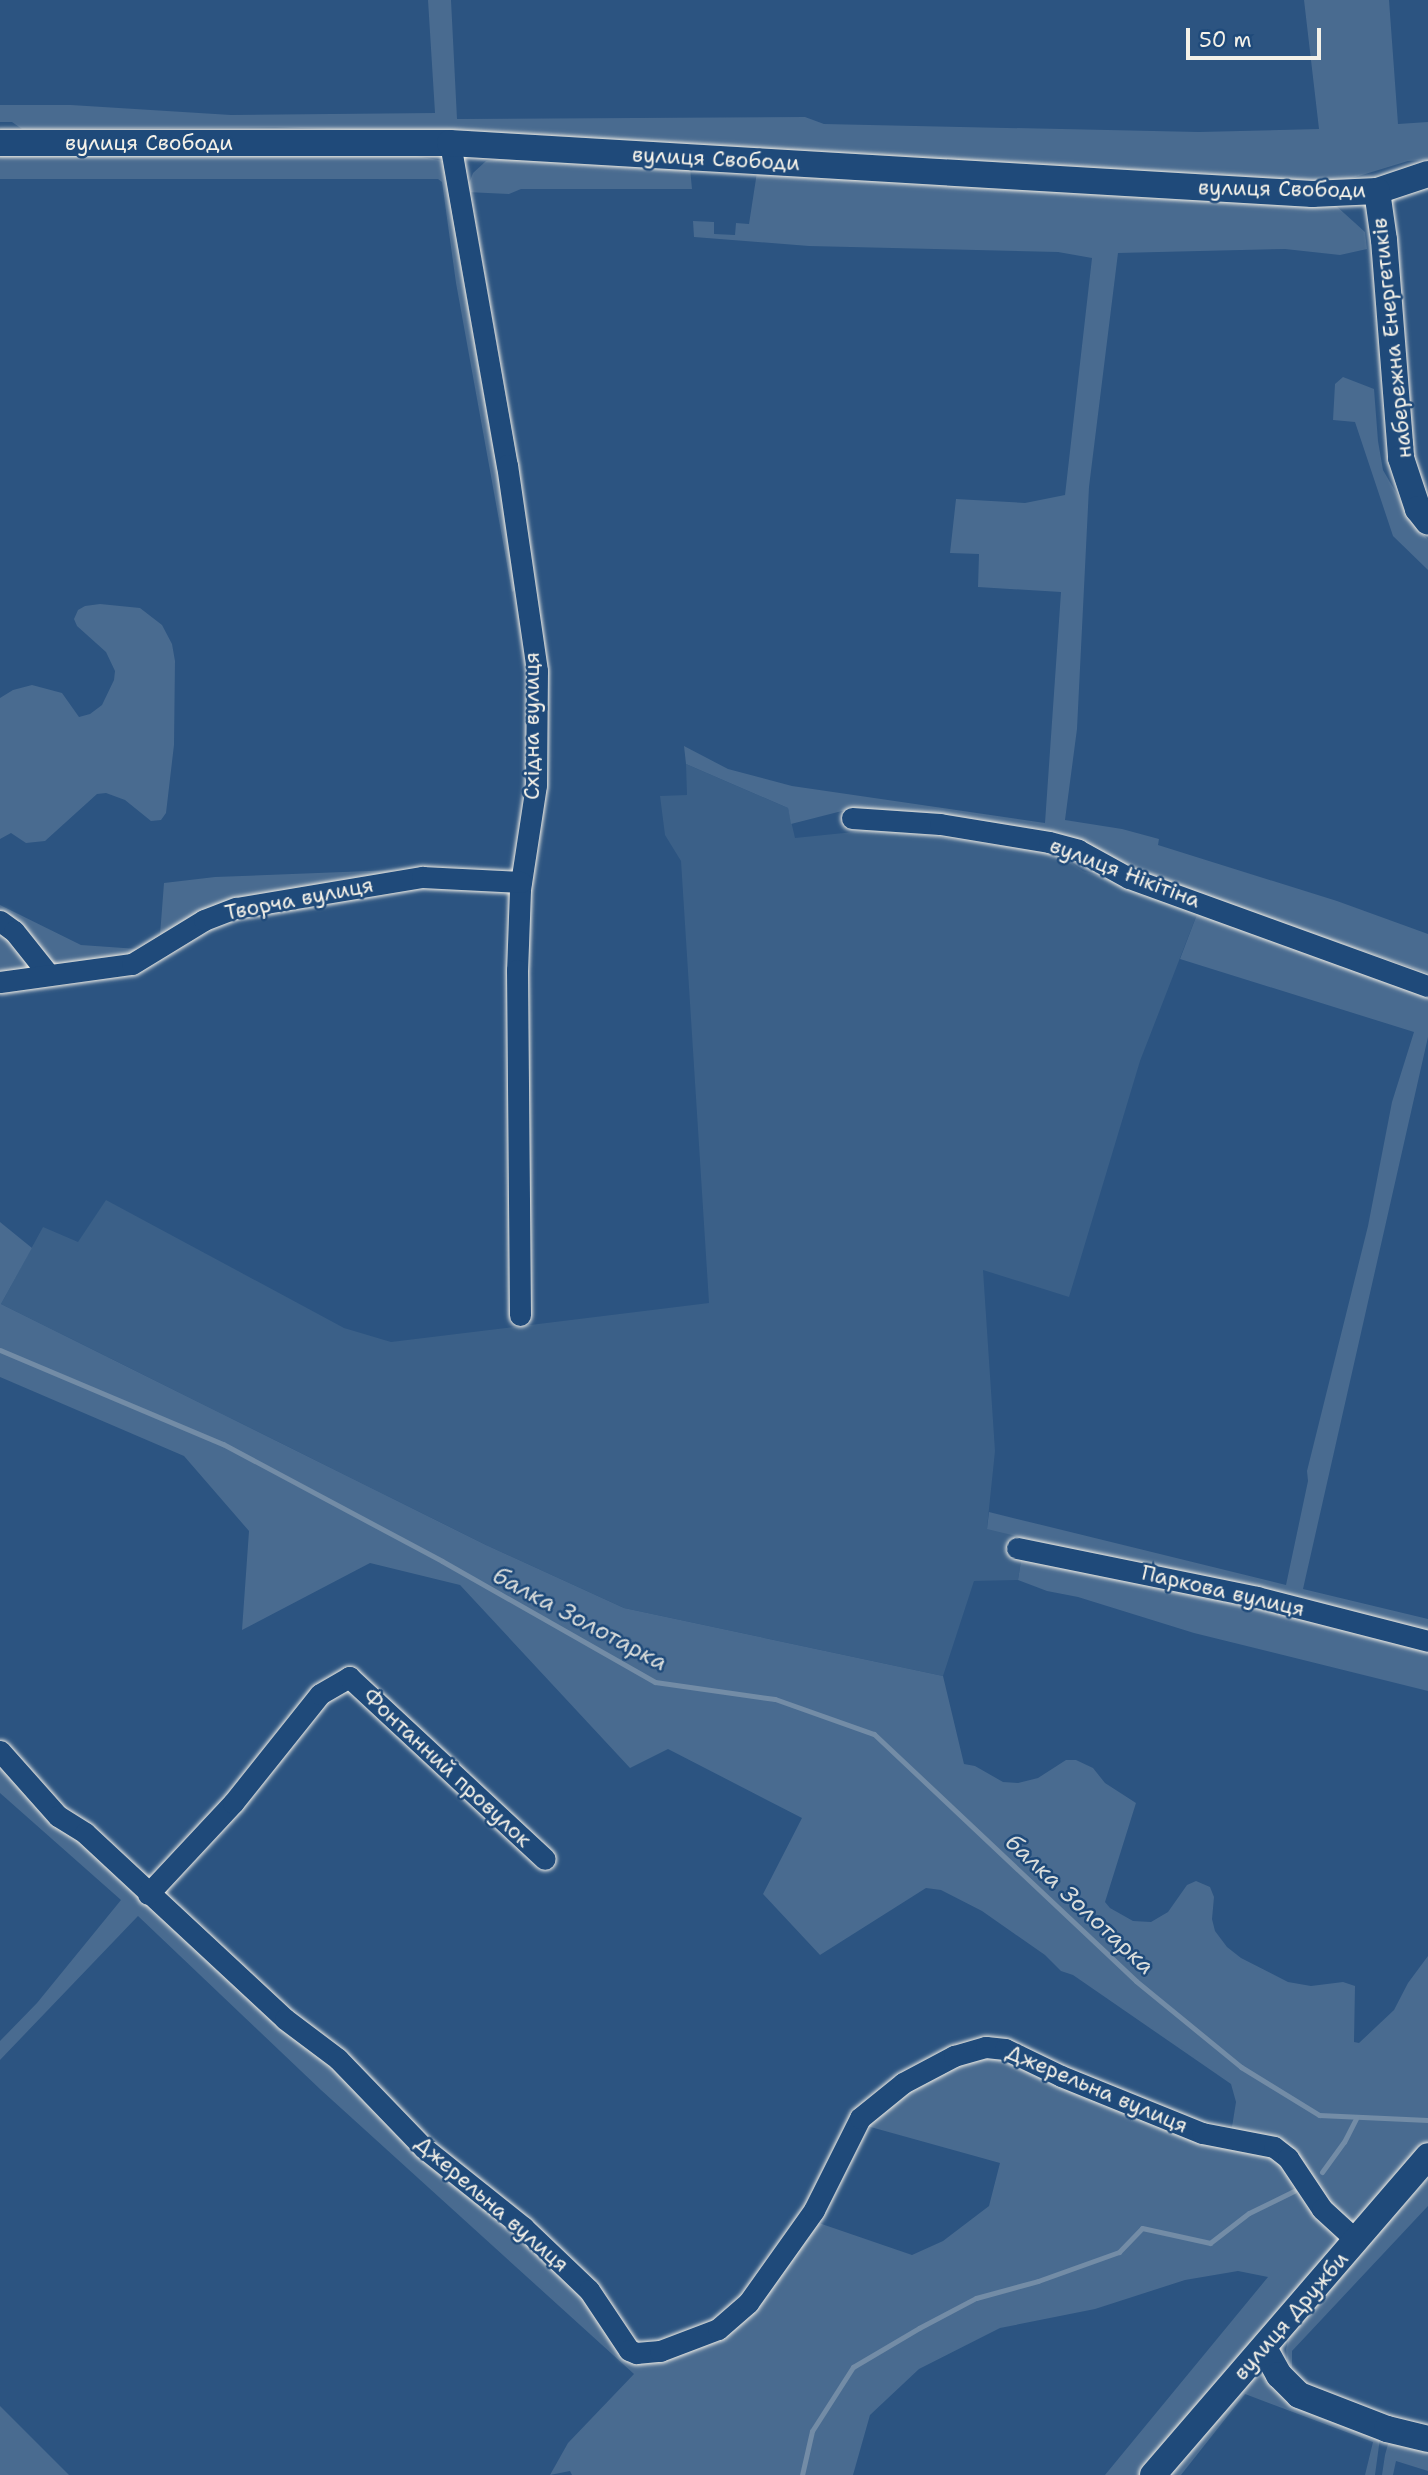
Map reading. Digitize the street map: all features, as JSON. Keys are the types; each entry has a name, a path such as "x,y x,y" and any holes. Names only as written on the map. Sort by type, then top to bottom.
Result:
{"street":[{"name":"вулиця Свободи","path":"0,143 450,143 1312,194 1377,191 1428,174"},
{"name":"Східна вулиця","path":"450,143 507,465 537,671 536,785 522,882 516,1022 520,1315"},
{"name":"набережна Енергетиків","path":"1377,191 1384,240 1401,458 1418,509 1428,522"},
{"name":"вулиця Нікітіна","path":"852,818 940,824 1049,842 1079,850 1129,878 1428,986"},
{"name":"Творча вулиця","path":"0,982 132,964 204,920 236,908 422,877 522,882"},
{"path":"0,921 14,931 49,975"},
{"name":"Паркова вулиця","path":"1017,1548 1257,1597 1428,1641"},
{"name":"Фонтанний провулок","path":"148,1894 233,1803 320,1693 349,1677 545,1859"},
{"name":"Джерельна вулиця","path":"0,1751 58,1816 85,1833 285,2019 338,2059 424,2148 523,2227 589,2290 629,2350 636,2353 660,2351 719,2329 748,2303 814,2210 860,2118 903,2083 954,2056 986,2047 1005,2049 1061,2076 1202,2133 1274,2147 1288,2158 1322,2209 1357,2241"},
{"name":"вулиця Дружби","path":"1153,2475 1428,2156"},
{"path":"1264,2348 1287,2386 1299,2395 1387,2429 1428,2439"}],"shaded area":[{"path":"428,0 451,0 457,119 805,117 824,124 1199,132 1319,129 1304,0 1389,0 1398,124 1428,122 1428,160 1408,161 1339,182 533,137 275,127 22,129 12,122 0,122 0,105 71,105 231,115 435,113"},
{"path":"0,152 410,155 450,162 520,585 512,592 456,283 442,182 438,179 0,179"},
{"path":"506,159 690,168 692,189 521,189 509,194 466,192 473,173 486,161"},
{"path":"757,172 1334,204 1365,232 1367,249 1340,255 1285,249 1118,253 1089,487 1077,729 1065,820 1122,829 1159,839 1158,845 1337,901 1428,934 1428,973 1158,881 1067,841 842,811 791,824 788,808 686,764 684,746 728,769 792,786 1045,823 1061,592 978,587 979,554 950,553 956,499 1025,503 1065,495 1092,258 1058,252 809,246 694,237 693,221 714,222 714,234 735,235 736,223 749,224"},
{"path":"1343,377 1374,389 1383,470 1417,529 1428,539 1428,570 1393,536 1355,422 1333,420 1335,384"},
{"path":"100,604 140,608 162,625 172,644 175,661 174,745 166,813 161,820 151,821 125,800 106,793 97,794 45,841 26,843 11,833 0,839 0,698 13,690 32,685 62,693 79,717 90,714 102,705 114,680 115,671 106,652 77,626 74,619 78,610"},
{"path":"686,764 788,808 795,838 883,829 1058,854 1083,871 1199,909 1140,1061 1069,1297 983,1270 995,1451 987,1528 1025,1537 1018,1580 974,1581 943,1676 624,1608 486,1545 1,1304 43,1227 78,1242 106,1200 344,1328 391,1342 709,1303 681,861 665,835 660,796 687,795"},
{"path":"394,870 349,883 228,905 124,961 0,978 0,905 81,945 138,949 160,935 164,883 215,877"},
{"path":"1199,909 1428,995 1428,1037 1303,1589 1428,1619 1428,1636 987,1529 989,1512 1286,1585 1308,1481 1307,1471 1368,1226 1392,1102 1414,1032 1180,959"},
{"path":"0,1222 32,1248 1,1304 486,1545 624,1608 943,1676 964,1764 975,1766 1003,1782 1018,1783 1038,1778 1066,1760 1076,1760 1093,1768 1105,1783 1136,1803 1105,1902 1110,1908 1133,1921 1151,1922 1168,1912 1187,1885 1196,1881 1210,1887 1214,1897 1212,1919 1215,1931 1227,1947 1241,1958 1288,1982 1311,1986 1343,1982 1355,1986 1354,2042 1359,2043 1394,2010 1408,1983 1428,1956 1428,2151 1363,2221 1349,2221 1338,2217 1295,2161 1213,2130 1232,2127 1236,2102 1231,2084 1073,1975 1061,1971 1045,1955 982,1911 941,1890 926,1888 820,1955 763,1894 802,1818 668,1749 630,1768 460,1585 370,1563 242,1630 249,1531 184,1456 0,1377"},
{"path":"1022,1555 1169,1585 1428,1648 1428,1691 1194,1633 1078,1597 1047,1591 1018,1580"},
{"path":"0,1758 586,2293 625,2352 705,2339 813,2221 912,2255 943,2241 989,2206 1000,2163 867,2126 885,2105 934,2074 998,2051 1272,2154 1342,2241 1139,2475 1105,2475 1268,2277 1238,2271 1185,2280 1095,2309 1000,2328 919,2369 870,2415 853,2475 572,2475 570,2471 550,2475 568,2443 634,2374 321,2090 138,1916 0,2060 0,2041 37,2003 121,1900 0,1793"},
{"path":"1428,2178 1428,2206 1292,2351 1292,2368 1287,2360 1286,2349 1291,2330"},
{"path":"1257,2372 1380,2438 1375,2475 1365,2475 1373,2442 1245,2394 1181,2475 1163,2475"},
{"path":"0,2406 69,2475 0,2475"},
{"path":"1393,2441 1428,2450 1428,2471 1396,2461 1393,2475 1382,2475 1388,2444"}],"waterway":[{"name":"балка Золотарка","path":"0,1350 223,1444 442,1561 655,1682 775,1699 874,1734 1136,1981 1241,2067 1319,2115 1428,2120"},
{"path":"1322,2172 1344,2142 1357,2117"},
{"path":"802,2475 812,2431 853,2367 919,2328 976,2298 1038,2281 1119,2252 1142,2228 1210,2243 1249,2213 1294,2191"}]}
